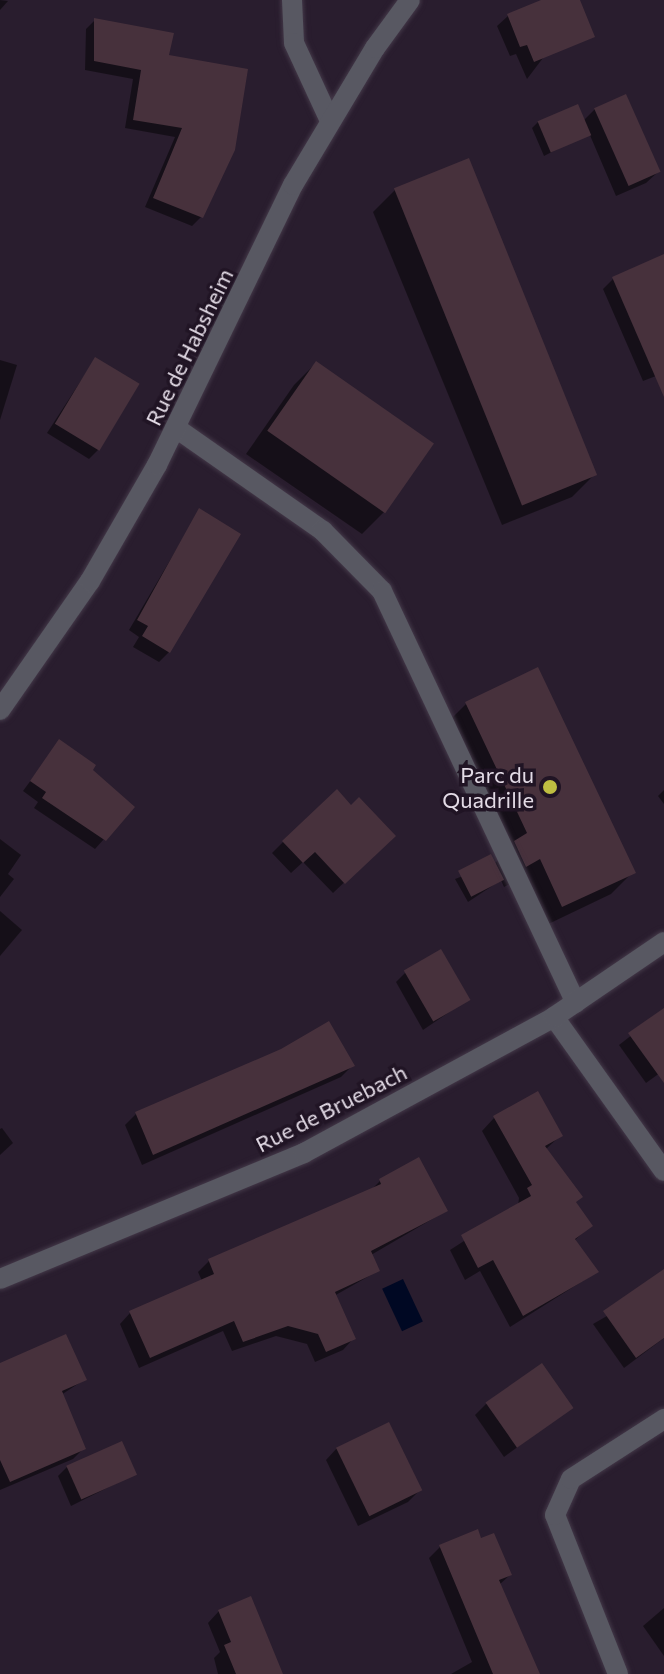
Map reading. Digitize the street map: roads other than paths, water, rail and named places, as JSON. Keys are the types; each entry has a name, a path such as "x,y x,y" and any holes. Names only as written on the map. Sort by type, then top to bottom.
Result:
{"street":[{"path":"292,0 294,43 330,121"},
{"name":"Rue de Habsheim","path":"0,710 90,581 176,428 293,185 330,121 410,0"},
{"path":"176,428 323,531 382,591 576,1003"},
{"name":"Rue de Bruebach","path":"0,1279 304,1153 554,1017 664,942"},
{"path":"554,1017 664,1171"},
{"path":"618,1674 555,1515 571,1479 664,1419"}],"water":[{"path":"403,1279 423,1322 402,1331 382,1289"}],"place":[{"name":"Parc du Quadrille","path":"550,787"}]}
